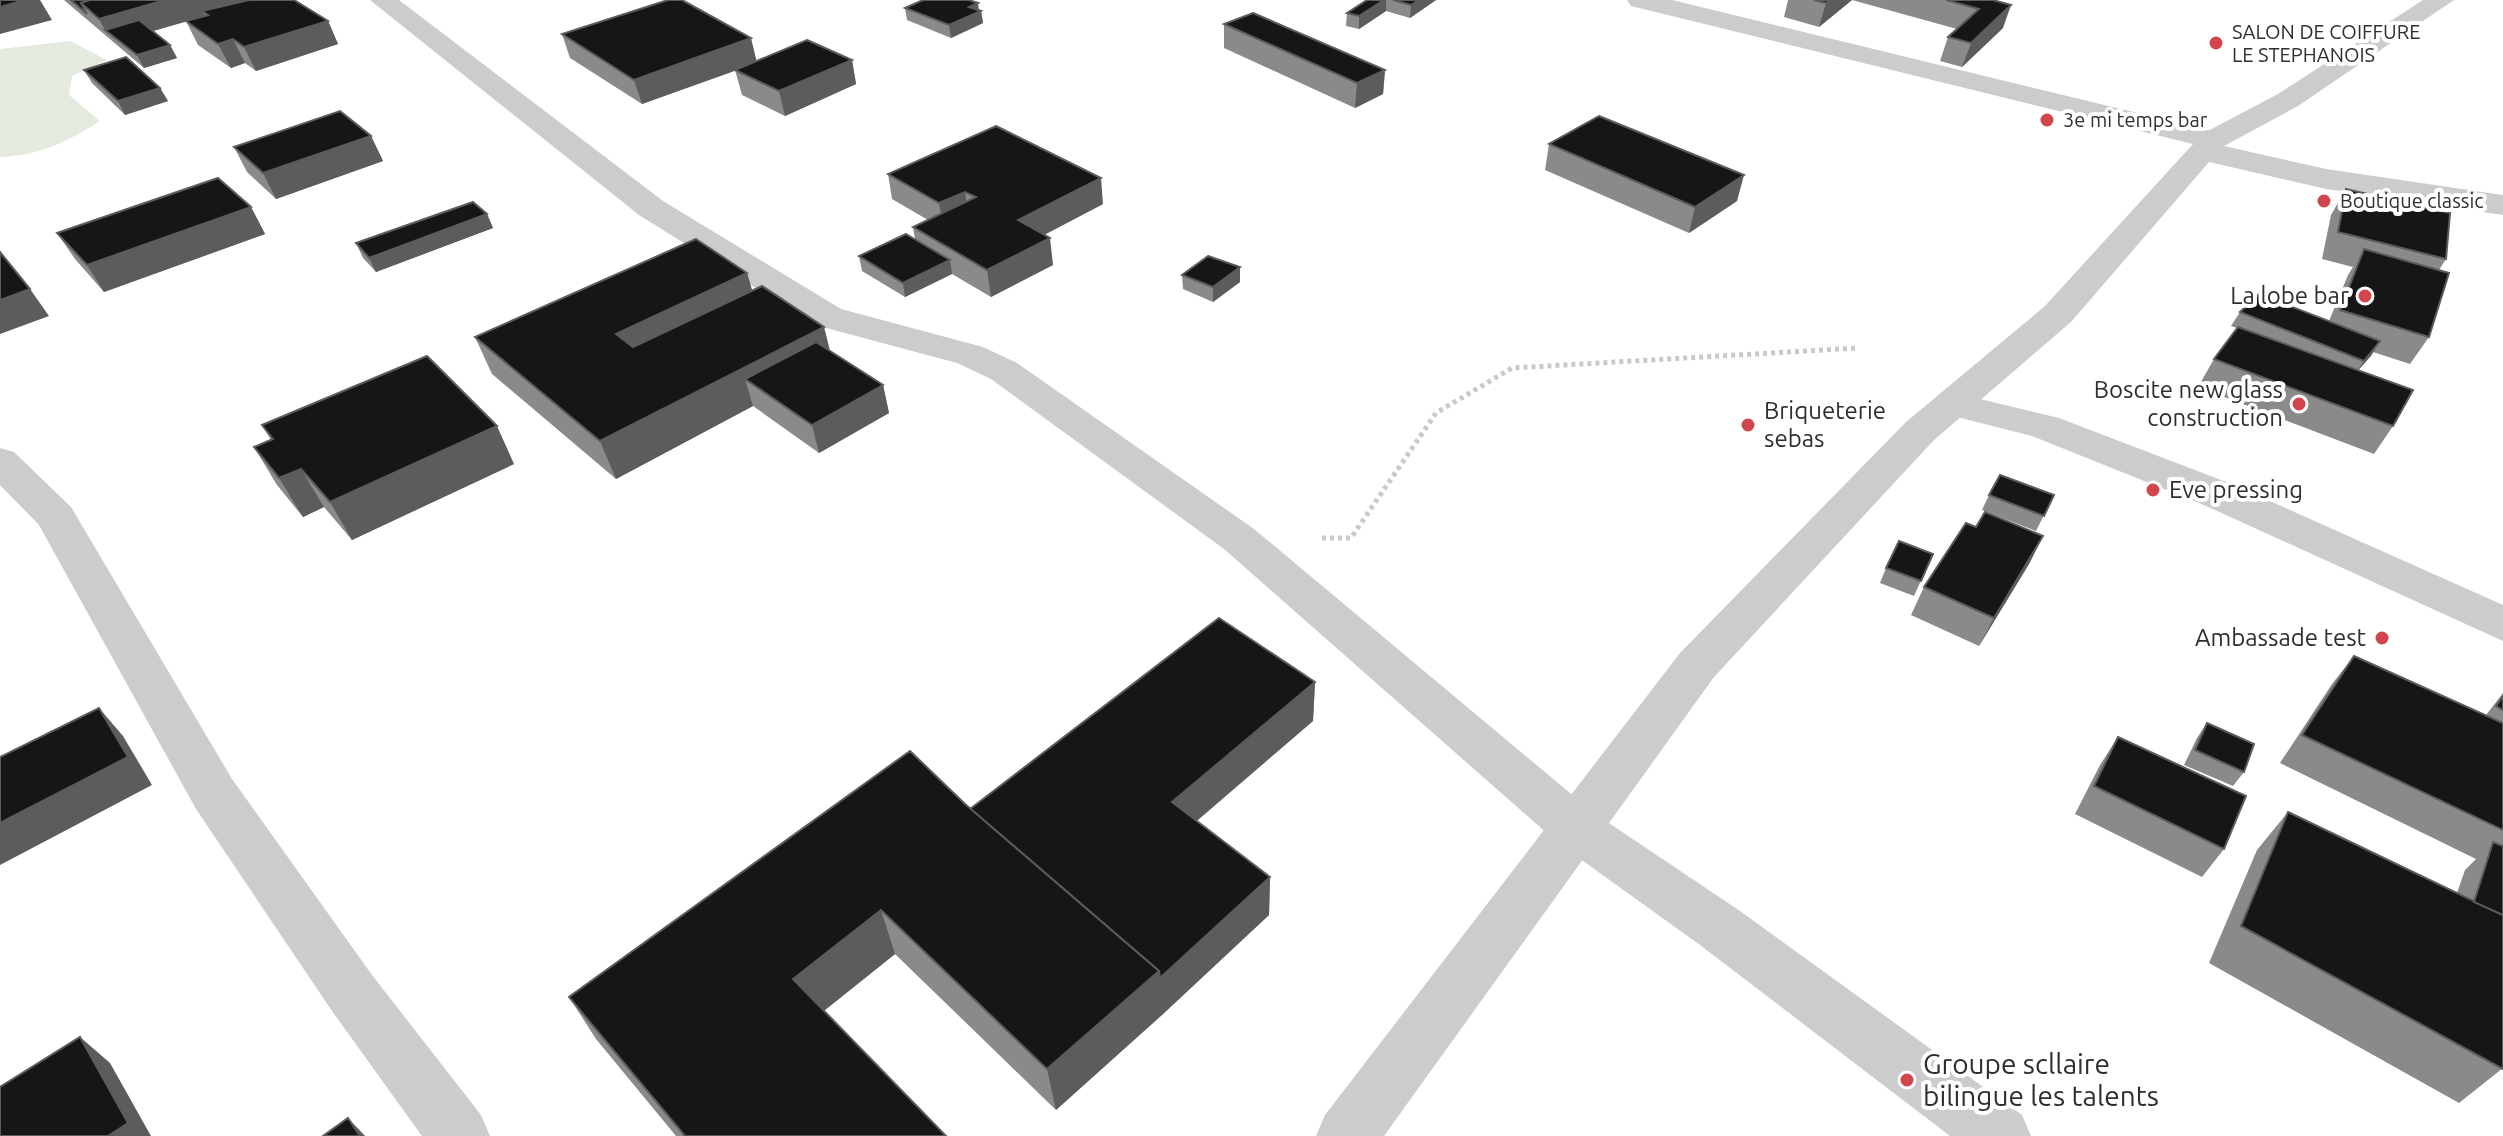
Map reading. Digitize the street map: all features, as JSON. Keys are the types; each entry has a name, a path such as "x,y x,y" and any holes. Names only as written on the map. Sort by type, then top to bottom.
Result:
{"street":[{"path":"383,0 651,208 828,317 970,355 1004,371 1239,539 1576,828 1720,928 2000,1136"},
{"path":"1640,0 2208,145 2326,179 2503,205"},
{"path":"1347,1136 1697,665 1920,431 2058,314 2208,145 2288,100 2441,0"},
{"path":"1951,404 2045,427 2219,495 2503,624"},
{"path":"0,461 56,517 214,794 352,993 459,1136"}],"path":[{"path":"1239,539 1351,538 1436,413 1512,368 1858,348"}],"shaded area":[{"path":"70,41 107,60 72,76 69,95 100,121 53,146 27,154 0,157 0,49"}],"building":[{"path":"0,0 25,0 0,7"},
{"path":"71,0 90,0 81,3 87,14"},
{"path":"90,0 165,0 99,19 81,3"},
{"path":"249,0 294,0 328,21 244,47 233,39 218,44 186,21 208,15 202,11"},
{"path":"668,0 682,0 751,38 634,80 562,34"},
{"path":"923,0 969,0 978,3 969,7 981,11 949,25 905,8"},
{"path":"1367,0 1384,0 1359,16 1347,13"},
{"path":"1393,0 1419,0 1411,5"},
{"path":"1946,0 1993,0 2011,5 1971,43 1948,37 1979,9"},
{"path":"1253,13 1385,70 1357,83 1224,24"},
{"path":"139,20 170,45 137,55 105,30"},
{"path":"807,40 852,60 779,91 735,70"},
{"path":"126,57 160,88 118,101 84,70"},
{"path":"340,111 371,136 263,173 234,147"},
{"path":"1599,116 1744,175 1695,207 1549,144"},
{"path":"996,126 1101,178 1018,220 1050,238 987,270 913,227 976,197 965,192 939,203 888,174"},
{"path":"218,178 251,207 87,265 57,233"},
{"path":"2346,189 2450,213 2446,259 2338,232"},
{"path":"473,202 487,214 369,258 356,243"},
{"path":"906,234 950,260 903,283 859,256"},
{"path":"696,239 747,273 616,334 633,347 762,286 824,327 600,441 475,337"},
{"path":"2364,249 2449,273 2429,337 2340,310"},
{"path":"0,252 30,289 0,300"},
{"path":"1208,256 1240,267 1213,287 1182,275"},
{"path":"2259,294 2380,341 2364,361 2240,312"},
{"path":"2238,327 2413,390 2393,426 2214,359"},
{"path":"816,342 883,385 812,425 745,379"},
{"path":"427,356 497,426 330,502 301,469 279,478 254,447 273,439 262,425"},
{"path":"2000,475 2054,495 2044,516 1989,495"},
{"path":"1985,512 2043,536 1994,618 1924,587 1966,523 1976,527"},
{"path":"1899,541 1933,554 1921,581 1886,568"},
{"path":"1219,618 1315,682 1172,802 1270,877 1160,978 1159,971 970,809"},
{"path":"2354,656 2503,723 2503,830 2302,735"},
{"path":"2503,696 2503,710 2496,706"},
{"path":"99,708 128,757 0,823 0,757"},
{"path":"2207,723 2254,744 2244,772 2195,750"},
{"path":"2118,737 2246,796 2224,849 2094,786"},
{"path":"910,751 965,804 1159,971 1047,1069 881,910 793,979 946,1136 685,1136 569,997"},
{"path":"2288,812 2503,915 2503,1069 2241,926"},
{"path":"2493,842 2503,846 2503,915 2474,902"},
{"path":"80,1037 128,1123 108,1136 0,1136 0,1087"},
{"path":"348,1118 360,1136 323,1136"}],"place":[{"name":"SALON DE COIFFURE LE STEPHANOIS","path":"2216,43"},
{"name":"3e mi temps bar","path":"2047,120"},
{"name":"Boutique classic","path":"2324,201"},
{"name":"La lobe bar","path":"2365,296"},
{"name":"Boscite new glass construction","path":"2299,404"},
{"name":"Briqueterie sebas","path":"1748,425"},
{"name":"Eve pressing","path":"2153,490"},
{"name":"Ambassade test","path":"2382,638"},
{"name":"Groupe scllaire bilingue les talents","path":"1907,1080"}]}
